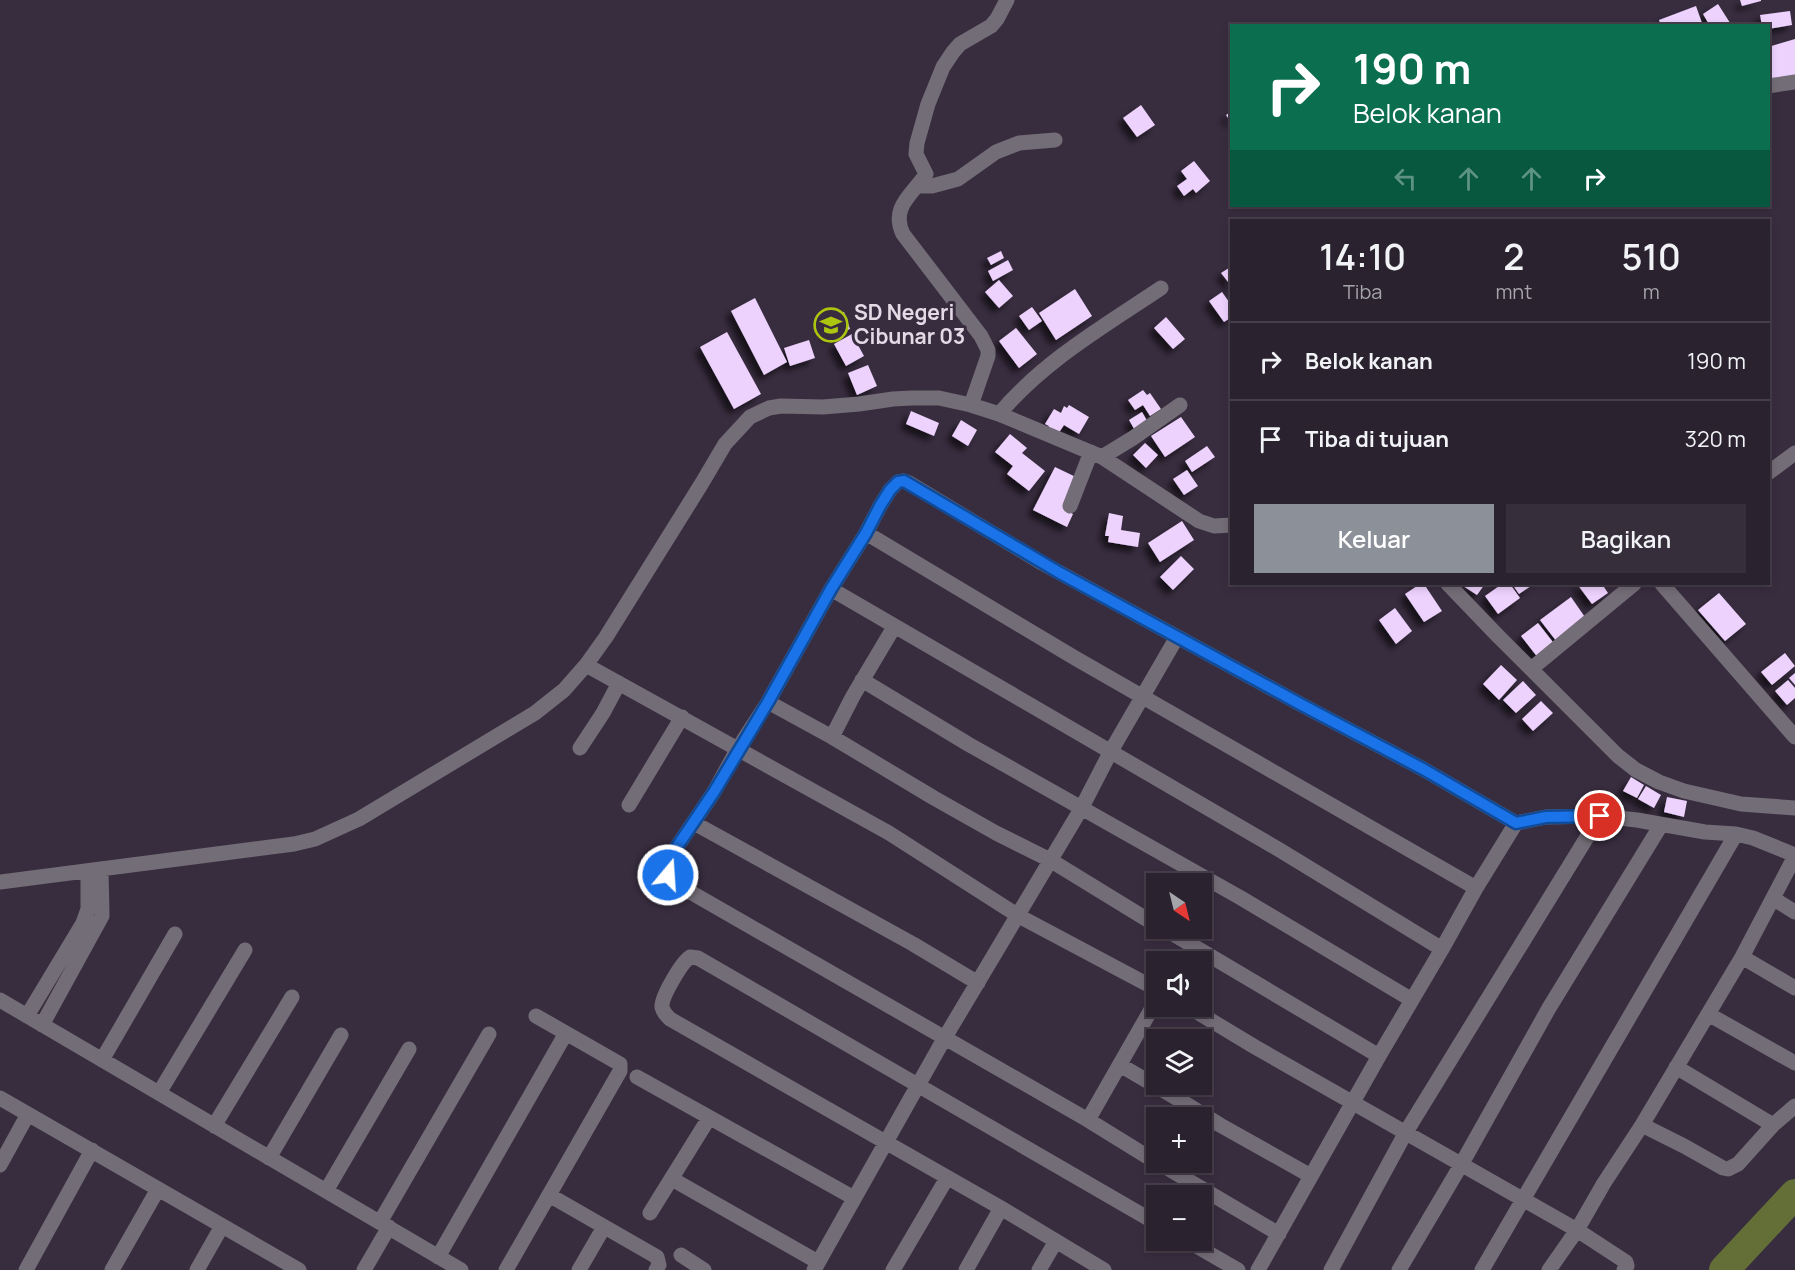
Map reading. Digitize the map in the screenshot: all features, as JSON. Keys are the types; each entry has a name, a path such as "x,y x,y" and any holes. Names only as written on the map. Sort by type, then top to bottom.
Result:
{"street":[{"path":"971,405 988,357 988,350 981,336 899,226 903,203 926,172 916,154 917,143 928,104 943,67 960,44 991,26 998,19 1007,0"},
{"path":"1770,86 1795,82"},
{"path":"917,186 932,186 958,179 996,152 1019,143 1055,140"},
{"path":"999,414 1016,394 1056,359 1161,288"},
{"path":"0,882 294,844 315,839 339,830 471,753 535,713 564,690 586,665 606,637 724,444 750,417 769,408 823,407 893,399 939,398 971,405 999,414 1096,454 1199,521 1214,526 1230,525"},
{"path":"1070,506 1096,454 1133,438 1180,405"},
{"path":"1770,472 1795,453"},
{"path":"1146,1155 673,882 668,875 670,857 694,823 768,702 831,589 890,490 898,482 904,481 1042,563 1423,769 1516,823 1546,817 1600,816 1705,832 1736,834 1753,838 1795,855 1742,957 1642,1125 1577,1230 1549,1270"},
{"path":"866,533 1143,697 1476,888"},
{"path":"1449,585 1618,756 1636,770 1684,791 1741,804 1795,808"},
{"path":"1531,669 1633,585"},
{"path":"1663,585 1795,737"},
{"path":"831,589 1278,849 1442,949"},
{"path":"832,737 862,680 894,627"},
{"path":"672,1179 816,1266 944,1039 1081,809 1111,751 1178,637"},
{"path":"586,665 889,833 1017,915 1146,984"},
{"path":"862,680 1081,809 1241,898 1412,1000"},
{"path":"580,748 619,683"},
{"path":"768,702 955,810 1050,860 1146,918"},
{"path":"629,805 682,717"},
{"path":"1331,1270 1406,1132 1600,816"},
{"path":"694,823 978,982"},
{"path":"1258,1270 1378,1056 1516,823"},
{"path":"1399,1270 1549,1008 1660,825"},
{"path":"1482,1270 1736,834"},
{"path":"27,1016 86,916 94,870"},
{"path":"42,1025 102,916 94,870"},
{"path":"1774,899 1795,912"},
{"path":"102,1060 175,934"},
{"path":"1181,939 1378,1056"},
{"path":"159,1093 245,950"},
{"path":"1104,1270 1001,1208 670,1019 663,1010 663,1001 683,962 690,957 698,958 1146,1217"},
{"path":"1742,957 1795,988"},
{"path":"214,1125 292,997"},
{"path":"0,1000 384,1225 439,1262 461,1270"},
{"path":"1708,1014 1795,1064"},
{"path":"506,1270 620,1071 620,1064 536,1016"},
{"path":"1088,1120 1147,1017"},
{"path":"1205,1017 1577,1230 1626,1262 1624,1270"},
{"path":"439,1262 566,1033"},
{"path":"364,1270 384,1225 489,1034"},
{"path":"269,1158 341,1035"},
{"path":"326,1191 409,1049"},
{"path":"1120,1065 1311,1176"},
{"path":"1676,1067 1773,1125"},
{"path":"637,1077 854,1198"},
{"path":"0,1098 222,1226 289,1268"},
{"path":"1642,1125 1728,1169 1738,1164 1773,1125 1795,1106"},
{"path":"0,1165 28,1114"},
{"path":"650,1213 709,1118"},
{"path":"26,1270 92,1150"},
{"path":"1176,1173 1279,1234"},
{"path":"893,1270 947,1178"},
{"path":"112,1270 158,1189"},
{"path":"549,1195 657,1257 659,1264 656,1270"},
{"path":"966,1270 1001,1208"},
{"path":"197,1270 222,1226"},
{"path":"579,1270 604,1227"},
{"path":"1039,1270 1056,1241"},
{"path":"1205,1251 1238,1270"},
{"path":"681,1255 704,1270"}],"building":[{"path":"1740,0 1761,0 1761,1 1742,6"},
{"path":"1718,4 1731,24 1709,24 1703,14"},
{"path":"1696,6 1702,24 1660,24 1659,20"},
{"path":"1790,11 1792,25 1770,29 1770,24 1762,24 1760,15"},
{"path":"1795,39 1795,76 1770,83 1770,46"},
{"path":"1141,105 1155,125 1137,137 1123,118"},
{"path":"1194,161 1210,181 1196,193 1193,189 1184,196 1177,186 1187,179 1181,171"},
{"path":"1001,251 1004,258 991,265 987,258"},
{"path":"1008,260 1013,270 993,281 988,271"},
{"path":"1230,267 1230,284 1221,273"},
{"path":"999,280 1013,296 999,308 985,292"},
{"path":"1075,289 1092,316 1056,340 1039,313"},
{"path":"1222,292 1230,303 1230,318 1224,322 1209,301"},
{"path":"755,298 787,362 764,375 731,311"},
{"path":"1032,307 1042,321 1029,330 1019,316"},
{"path":"844,312 850,329 829,337 823,320"},
{"path":"1166,317 1185,339 1173,349 1154,328"},
{"path":"1016,328 1037,354 1019,368 999,341"},
{"path":"727,332 761,394 734,409 700,347"},
{"path":"852,334 864,356 846,366 834,344"},
{"path":"809,340 815,358 790,366 784,348"},
{"path":"868,365 877,386 857,395 848,373"},
{"path":"1143,390 1147,395 1150,393 1161,409 1150,416 1143,405 1135,410 1128,400"},
{"path":"1069,405 1089,417 1079,434 1064,425 1058,434 1048,428 1049,426 1045,424 1054,409 1061,413 1064,406 1067,408"},
{"path":"911,411 939,423 934,436 906,424"},
{"path":"1142,412 1149,424 1136,432 1129,420"},
{"path":"1181,417 1195,437 1165,457 1151,436"},
{"path":"961,420 977,430 968,446 952,436"},
{"path":"1010,434 1027,448 1022,453 1045,471 1029,491 1007,474 1013,466 995,452"},
{"path":"1145,443 1158,455 1146,468 1133,455"},
{"path":"1207,446 1215,457 1192,472 1185,461"},
{"path":"1055,467 1078,478 1063,508 1073,514 1067,527 1033,510"},
{"path":"1187,470 1198,486 1184,495 1173,479"},
{"path":"1109,513 1123,516 1121,530 1140,533 1138,547 1108,542 1109,536 1105,536"},
{"path":"1182,521 1194,540 1160,562 1148,543"},
{"path":"1181,556 1194,569 1173,590 1160,577"},
{"path":"1418,585 1425,585 1442,611 1424,622 1405,594"},
{"path":"1462,585 1484,585 1477,595"},
{"path":"1501,585 1511,585 1520,598 1498,614 1485,596"},
{"path":"1513,585 1532,585 1519,594"},
{"path":"1578,585 1603,585 1608,593 1592,604"},
{"path":"1719,593 1746,624 1725,641 1698,610"},
{"path":"1571,597 1587,620 1557,642 1540,620"},
{"path":"1395,608 1412,631 1396,644 1379,620"},
{"path":"1538,623 1556,646 1539,659 1521,636"},
{"path":"1785,653 1795,666 1772,685 1761,672"},
{"path":"1501,665 1517,680 1499,700 1483,684"},
{"path":"1795,673 1795,685 1789,678"},
{"path":"1788,680 1795,688 1795,698 1787,705 1775,691"},
{"path":"1523,681 1536,695 1516,713 1503,700"},
{"path":"1541,701 1553,713 1533,731 1522,719"},
{"path":"1631,777 1644,785 1637,798 1623,791"},
{"path":"1646,786 1661,795 1654,808 1638,799"},
{"path":"1667,797 1687,801 1684,817 1664,812"}],"waterway":[{"path":"1724,1270 1795,1194"}],"place":[{"name":"SD Negeri Cibunar 03","path":"831,325"}],"route":[{"path":"668,875 670,857 714,792 737,750 768,702 880,506 890,490 898,482 904,481 1115,604 1423,769 1516,823 1546,817 1600,816"}]}
